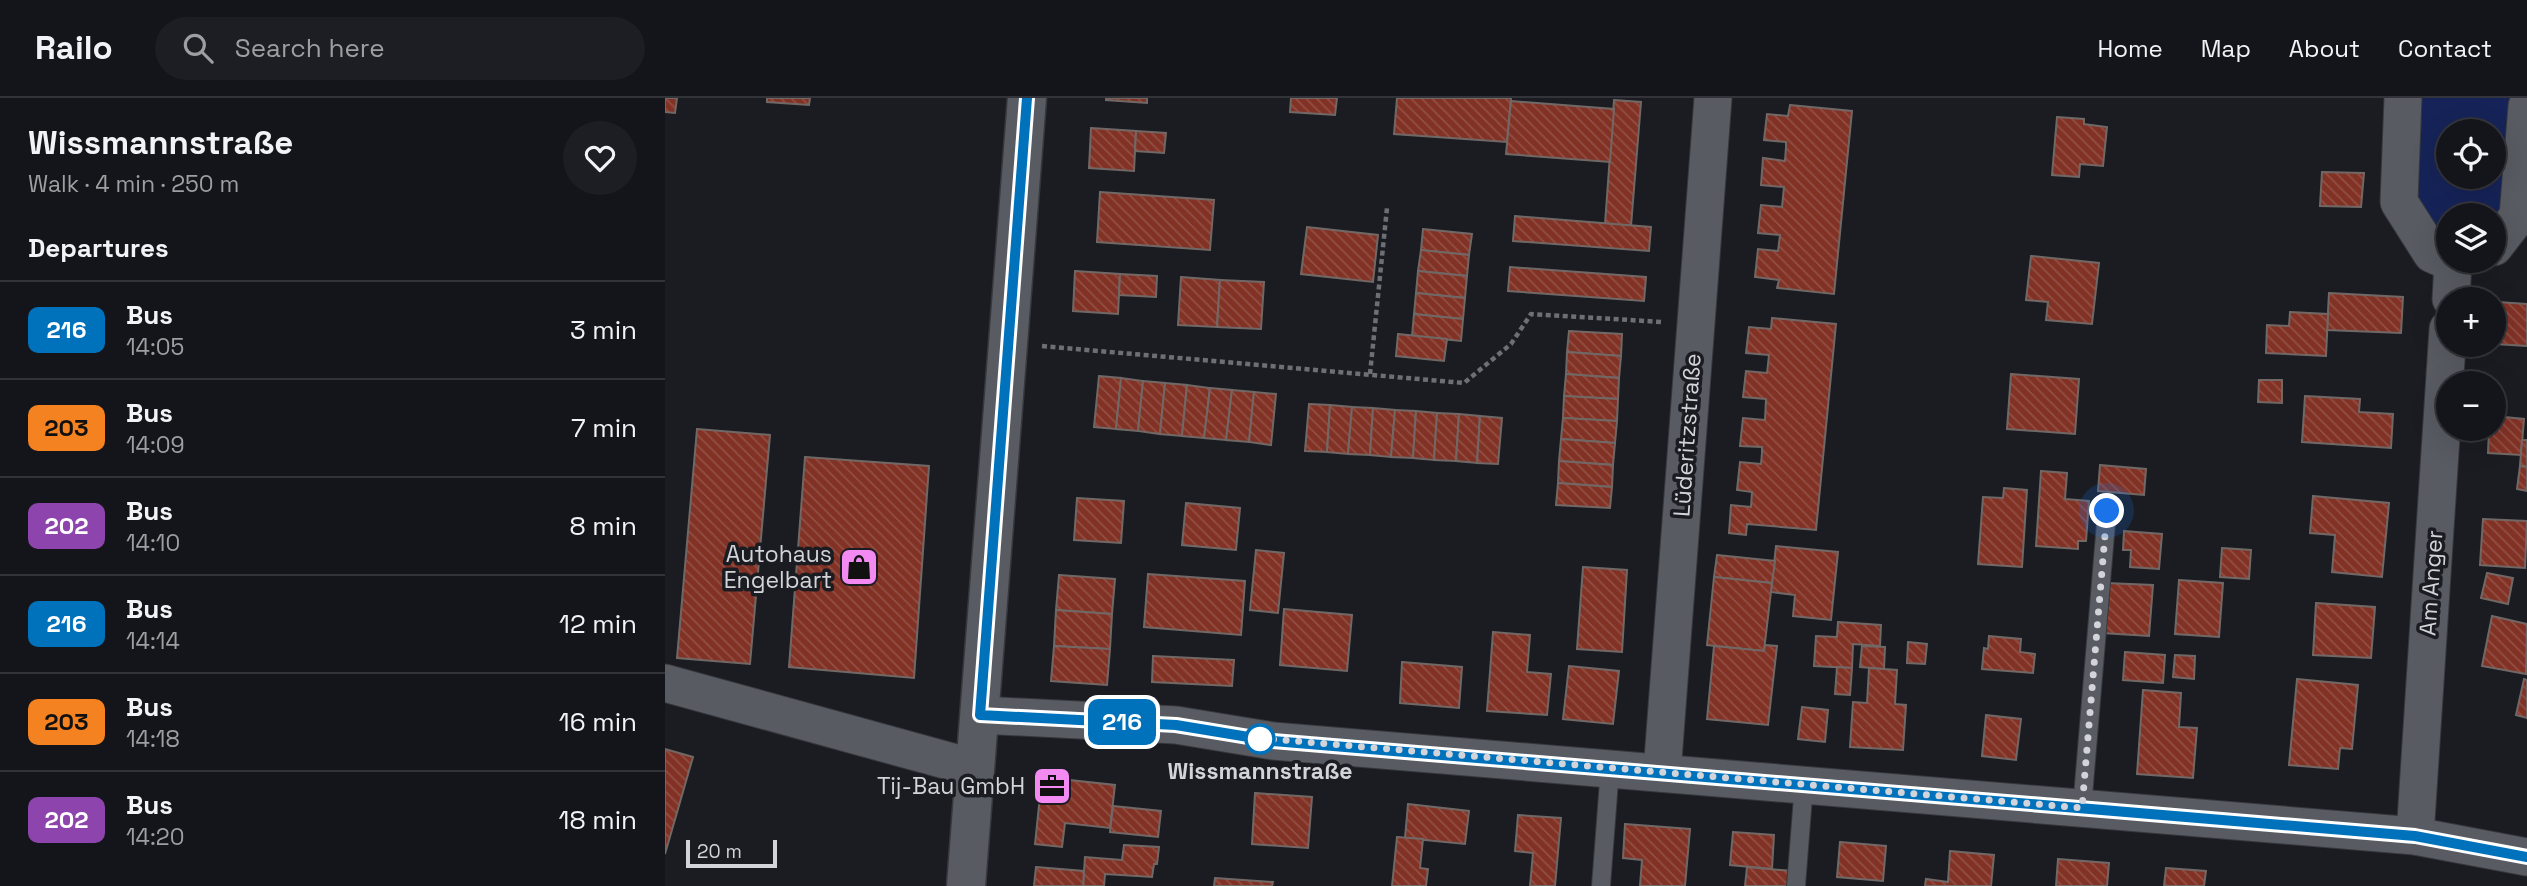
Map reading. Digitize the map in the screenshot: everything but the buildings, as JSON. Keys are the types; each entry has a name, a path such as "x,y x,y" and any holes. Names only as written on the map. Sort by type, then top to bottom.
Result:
{"street":[{"path":"967,886 1027,98"},
{"name":"Lüderitzstraße","path":"1662,773 1713,98"},
{"path":"2403,98 2399,202 2432,254 2436,255"},
{"path":"2506,232 2518,216 2527,106"},
{"name":"Am Anger","path":"2415,836 2446,357"},
{"path":"665,683 974,768"},
{"path":"980,715 1176,725 1273,741 2415,836 2527,857"}],"lane":[{"path":"2082,808 2107,511"},
{"path":"1601,886 1610,768"},
{"path":"1796,886 1804,785"}],"path":[{"path":"1370,374 1387,208"},
{"path":"1010,345 1067,347 1464,383 1511,344 1531,314 1696,324"}],"shaded area":[{"path":"2412,98 2520,98 2513,207 2506,216 2506,203 2436,203 2436,235 2408,202"}],"bus line":[{"name":"216","path":"1027,98 980,715 1176,725 1273,741 2415,836 2527,857"}],"place":[{"name":"Autohaus Engelbart","path":"859,567"},
{"name":"Wissmannstraße","path":"1260,739"},
{"name":"Tij-Bau GmbH","path":"1052,786"}],"route":[{"path":"1260,739 1248,737 2082,808 2107,511"}]}
